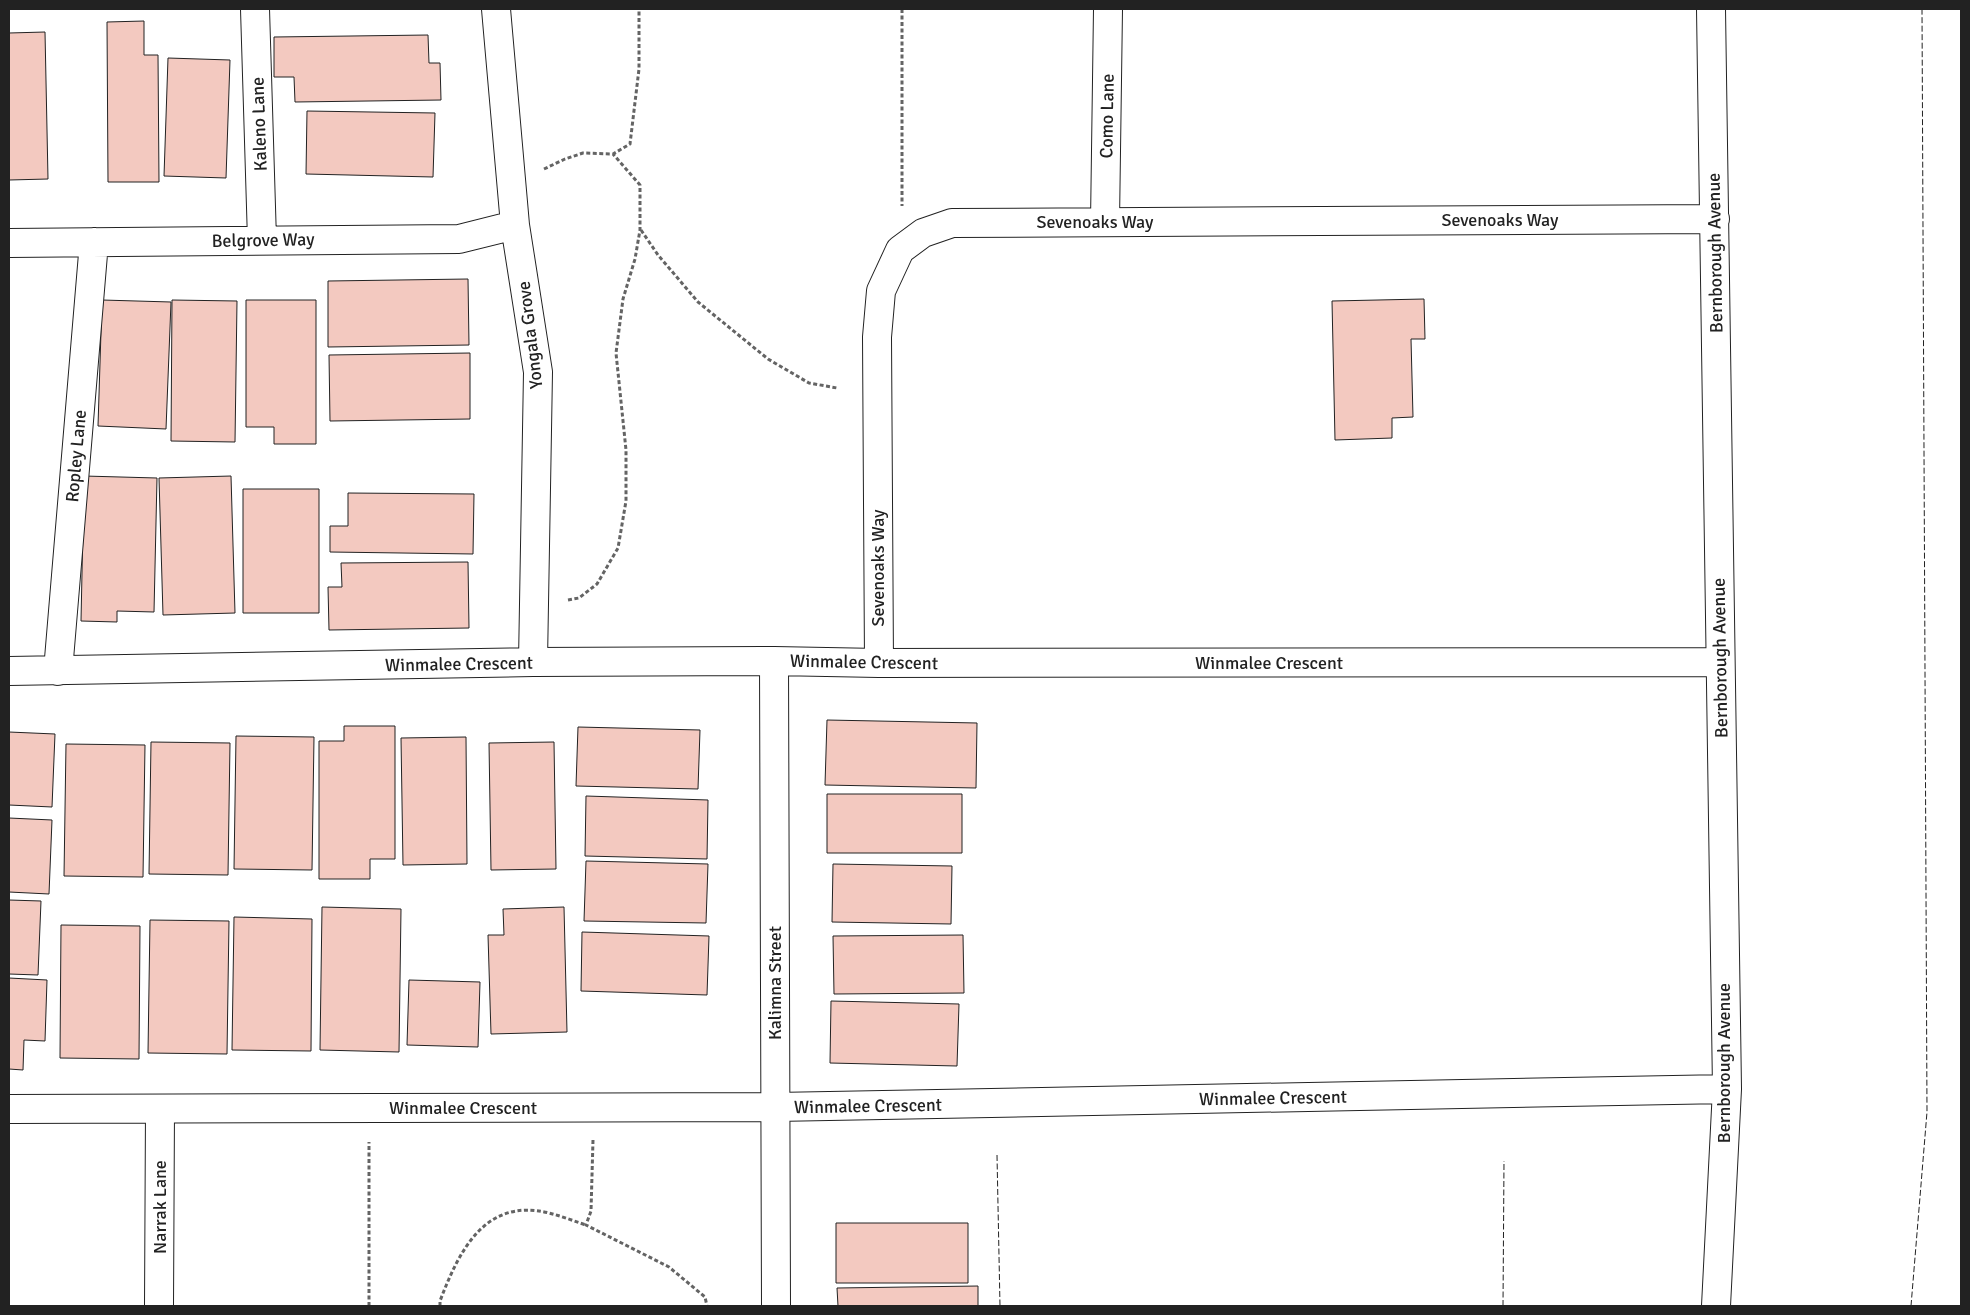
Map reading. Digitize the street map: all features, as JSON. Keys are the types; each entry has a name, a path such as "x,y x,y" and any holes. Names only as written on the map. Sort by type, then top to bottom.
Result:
{"street":[{"name":"Kaleno Lane","path":"255,9 262,240"},
{"name":"Yongala Grove","path":"496,9 515,225 538,372 532,662"},
{"name":"Como Lane","path":"1105,222 1108,9"},
{"name":"Bernborough Avenue","path":"1711,9 1727,1088 1716,1306"},
{"name":"Sevenoaks Way","path":"879,663 877,337 881,291 900,250 923,233 952,223 1715,219"},
{"name":"Belgrove Way","path":"9,243 458,239 515,225"},
{"name":"Ropley Lane","path":"58,671 94,242"},
{"name":"Kalimna Street","path":"774,661 776,1306"},
{"name":"Winmalee Crescent","path":"9,671 532,662 1720,662"},
{"name":"Winmalee Crescent","path":"9,1108 775,1108 1727,1088"},
{"name":"Narrak Lane","path":"159,1306 160,1108"}],"path":[{"path":"543,169 583,153 613,154 630,144 639,69 639,9"},
{"path":"902,9 902,216"},
{"path":"563,601 579,598 597,584 618,548 626,501 626,450 616,353 623,299 635,259 640,230 640,186 613,154"},
{"path":"640,230 658,255 698,302 768,359 809,383 836,388"},
{"path":"369,1138 369,1306"},
{"path":"586,1225 591,1211 593,1140"},
{"path":"440,1306 440,1301 451,1272 462,1251 486,1223 507,1212 523,1210 548,1212 586,1225 670,1268 705,1297 707,1306"}],"building":[{"path":"144,21 144,55 158,55 159,182 108,182 107,22"},
{"path":"45,32 48,179 9,180 9,33"},
{"path":"428,35 429,63 440,63 441,100 295,102 294,77 274,77 274,37"},
{"path":"168,58 230,60 226,178 164,176"},
{"path":"307,111 435,113 433,177 306,174"},
{"path":"468,279 469,345 328,347 328,281"},
{"path":"1424,299 1425,339 1411,339 1413,417 1392,418 1392,438 1335,440 1332,301"},
{"path":"102,300 171,302 166,429 98,426"},
{"path":"172,300 237,301 235,442 171,441"},
{"path":"246,300 316,300 316,444 274,444 274,427 246,427"},
{"path":"470,353 470,419 330,421 329,355"},
{"path":"84,476 157,478 154,612 117,611 117,622 81,621"},
{"path":"231,476 235,613 163,615 159,478"},
{"path":"243,489 319,489 319,613 243,613"},
{"path":"348,493 474,494 473,554 330,552 330,526 348,526"},
{"path":"468,562 469,628 329,630 328,587 342,587 341,563"},
{"path":"827,720 977,723 976,788 825,785"},
{"path":"344,726 395,726 395,859 370,859 370,879 319,879 319,741 344,741"},
{"path":"578,727 700,730 698,789 576,786"},
{"path":"9,732 55,734 52,807 9,805"},
{"path":"236,736 314,737 312,870 234,869"},
{"path":"466,737 467,864 403,865 401,738"},
{"path":"151,742 230,743 228,875 149,874"},
{"path":"554,742 556,869 491,870 489,743"},
{"path":"66,744 145,745 143,877 64,876"},
{"path":"827,794 962,794 962,853 827,853"},
{"path":"586,796 708,800 707,859 585,856"},
{"path":"9,818 52,820 49,894 9,892"},
{"path":"586,861 708,864 706,923 584,921"},
{"path":"833,864 952,866 951,924 832,922"},
{"path":"9,900 41,901 38,975 9,974"},
{"path":"322,907 401,909 399,1052 320,1050"},
{"path":"564,907 567,1032 491,1034 488,935 504,935 503,909"},
{"path":"234,917 312,919 311,1051 232,1050"},
{"path":"150,920 229,921 227,1054 148,1053"},
{"path":"61,925 140,926 139,1059 60,1058"},
{"path":"582,932 709,936 707,995 581,991"},
{"path":"963,935 964,993 834,994 833,936"},
{"path":"9,978 47,980 45,1041 24,1040 23,1070 9,1069"},
{"path":"409,980 480,982 478,1047 407,1045"},
{"path":"831,1001 959,1004 957,1066 830,1063"},
{"path":"836,1223 968,1223 968,1283 836,1283"},
{"path":"978,1286 978,1306 838,1306 837,1288"}],"fence":[{"path":"1911,1306 1927,1112 1922,9"},
{"path":"997,1155 1000,1306"},
{"path":"1503,1306 1504,1161"}]}
